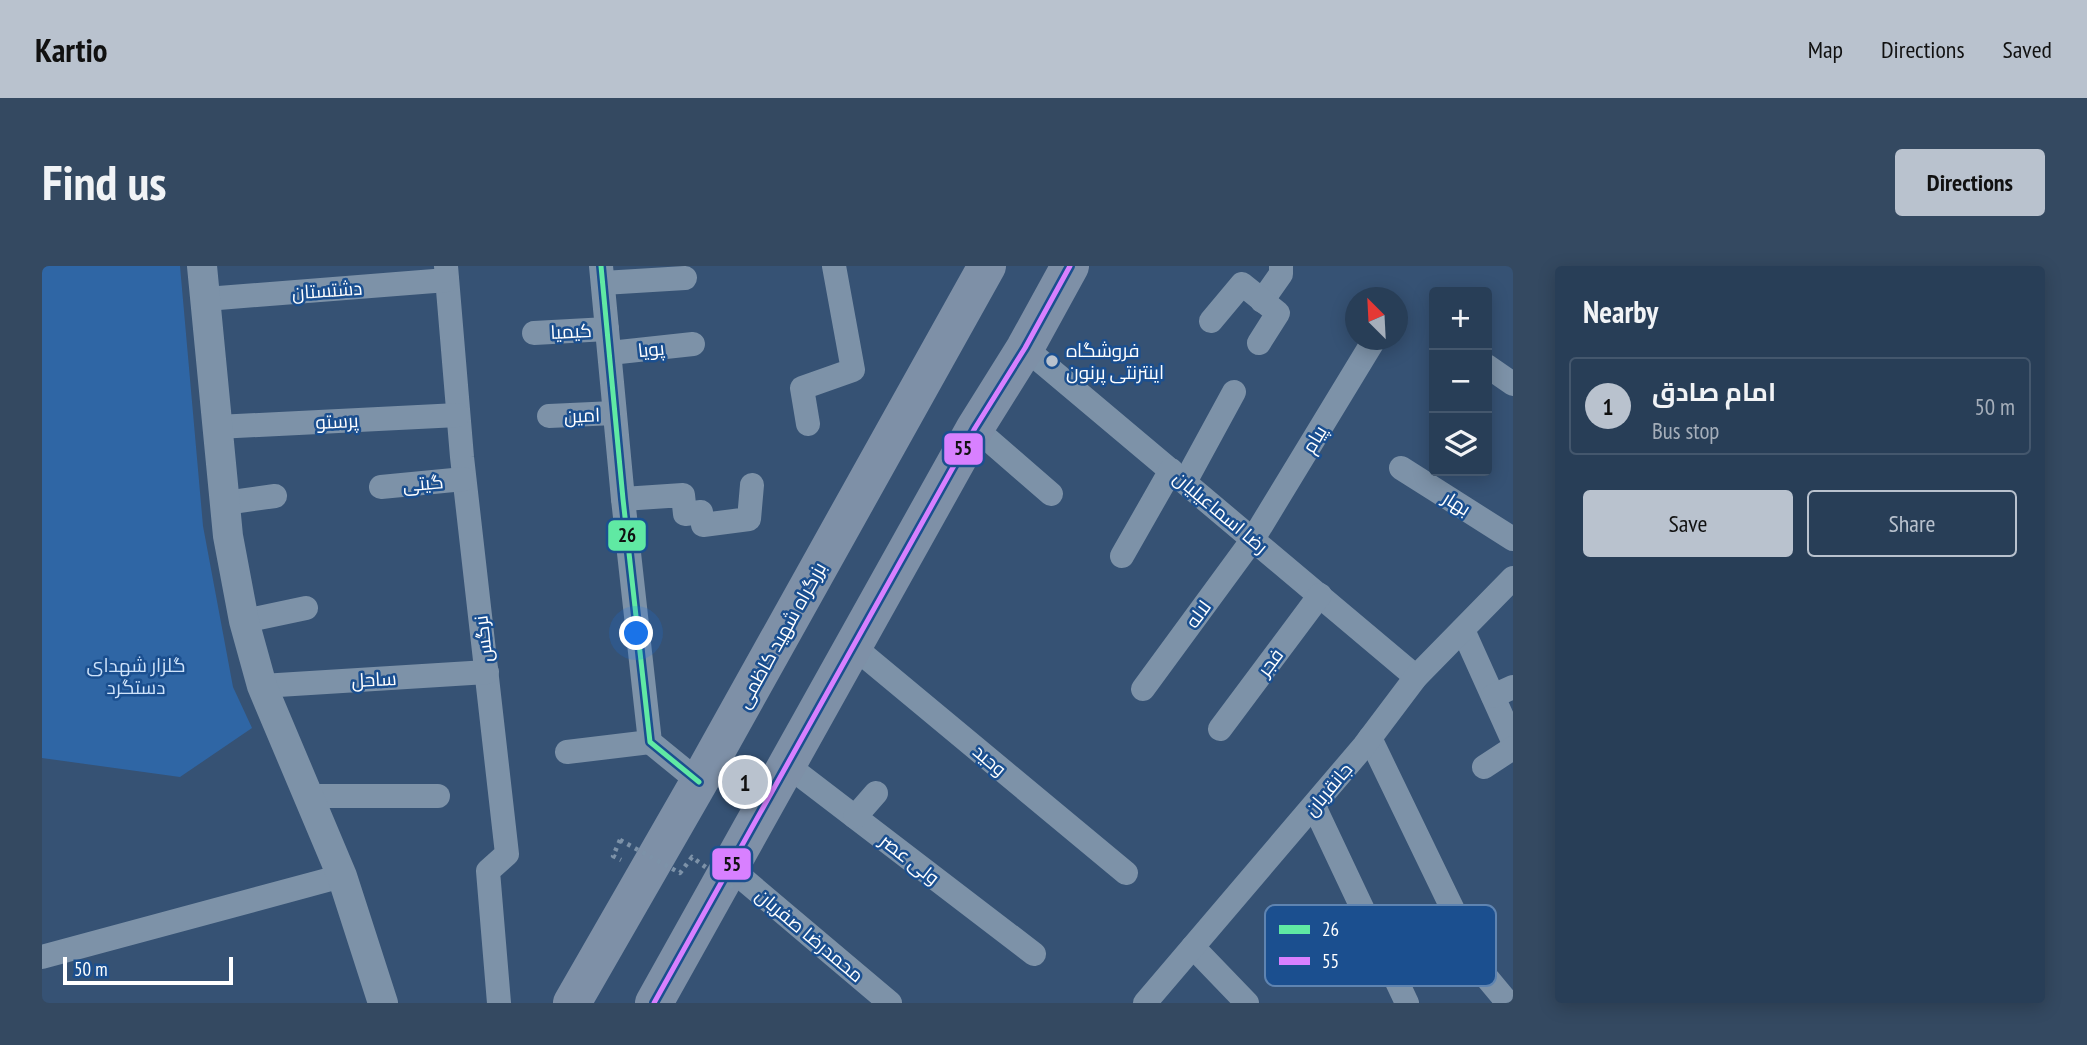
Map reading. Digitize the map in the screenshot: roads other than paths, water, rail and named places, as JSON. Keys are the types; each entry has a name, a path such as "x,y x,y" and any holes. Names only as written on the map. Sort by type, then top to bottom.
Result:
{"highway":[{"name":"بزرگراه شهید کاظمی","path":"572,1003 699,782 987,266"},
{"path":"654,1003 732,877 787,765 975,428 1025,348 1070,266"}],"street":[{"path":"202,266 228,536 244,621 262,686 342,876 383,1003"},
{"path":"808,424 802,388 853,370 834,266"},
{"path":"1262,302 1281,274 1281,266"},
{"name":"دشتستان","path":"206,299 447,273"},
{"name":"نرگس","path":"447,273 464,479 507,854 488,871 499,1003"},
{"path":"685,278 602,274 622,499 650,742 699,782"},
{"path":"1211,321 1242,284 1278,313 1259,343"},
{"name":"کیمیا","path":"534,333 609,341"},
{"name":"پویا","path":"609,341 692,344"},
{"name":"رضا اسماعیلیان","path":"1025,348 1416,677"},
{"name":"پیام","path":"1253,539 1368,350"},
{"path":"1492,369 1513,384"},
{"path":"1122,556 1234,393"},
{"name":"امین","path":"549,415 614,414"},
{"name":"پرستو","path":"217,426 458,415"},
{"path":"975,428 1051,494"},
{"name":"بهار","path":"1401,468 1513,539"},
{"name":"گیتی","path":"381,487 464,479"},
{"path":"622,499 683,495 685,514 701,512 703,525 750,519 752,485"},
{"path":"225,503 275,496"},
{"name":"لاله","path":"1143,689 1253,539"},
{"name":"جانقربان","path":"1145,1003 1314,806 1416,677 1513,578"},
{"name":"فجر","path":"1220,729 1320,595"},
{"path":"244,621 306,608"},
{"path":"1462,630 1503,692 1513,741"},
{"name":"وحید","path":"854,647 1126,873"},
{"name":"ساحل","path":"262,686 486,672"},
{"path":"1370,738 1451,905"},
{"path":"567,751 650,742"},
{"path":"1484,767 1513,748"},
{"name":"ولی عصر","path":"787,765 1034,954"},
{"path":"855,817 876,793"},
{"path":"308,796 438,796"},
{"path":"1314,806 1360,905"},
{"path":"42,957 342,876"},
{"name":"محمدرضا صفریان","path":"732,877 890,1003"},
{"path":"1193,947 1247,1003"},
{"path":"1399,986 1407,1003"},
{"path":"1494,986 1508,1003"}],"place":[{"name":"فروشگاه اینترنتی پرنون","path":"1052,361"},
{"name":"امام صادق","path":"745,782"}],"park label":[{"name":"گلزار شهدای دستگرد","path":"136,676"}]}
